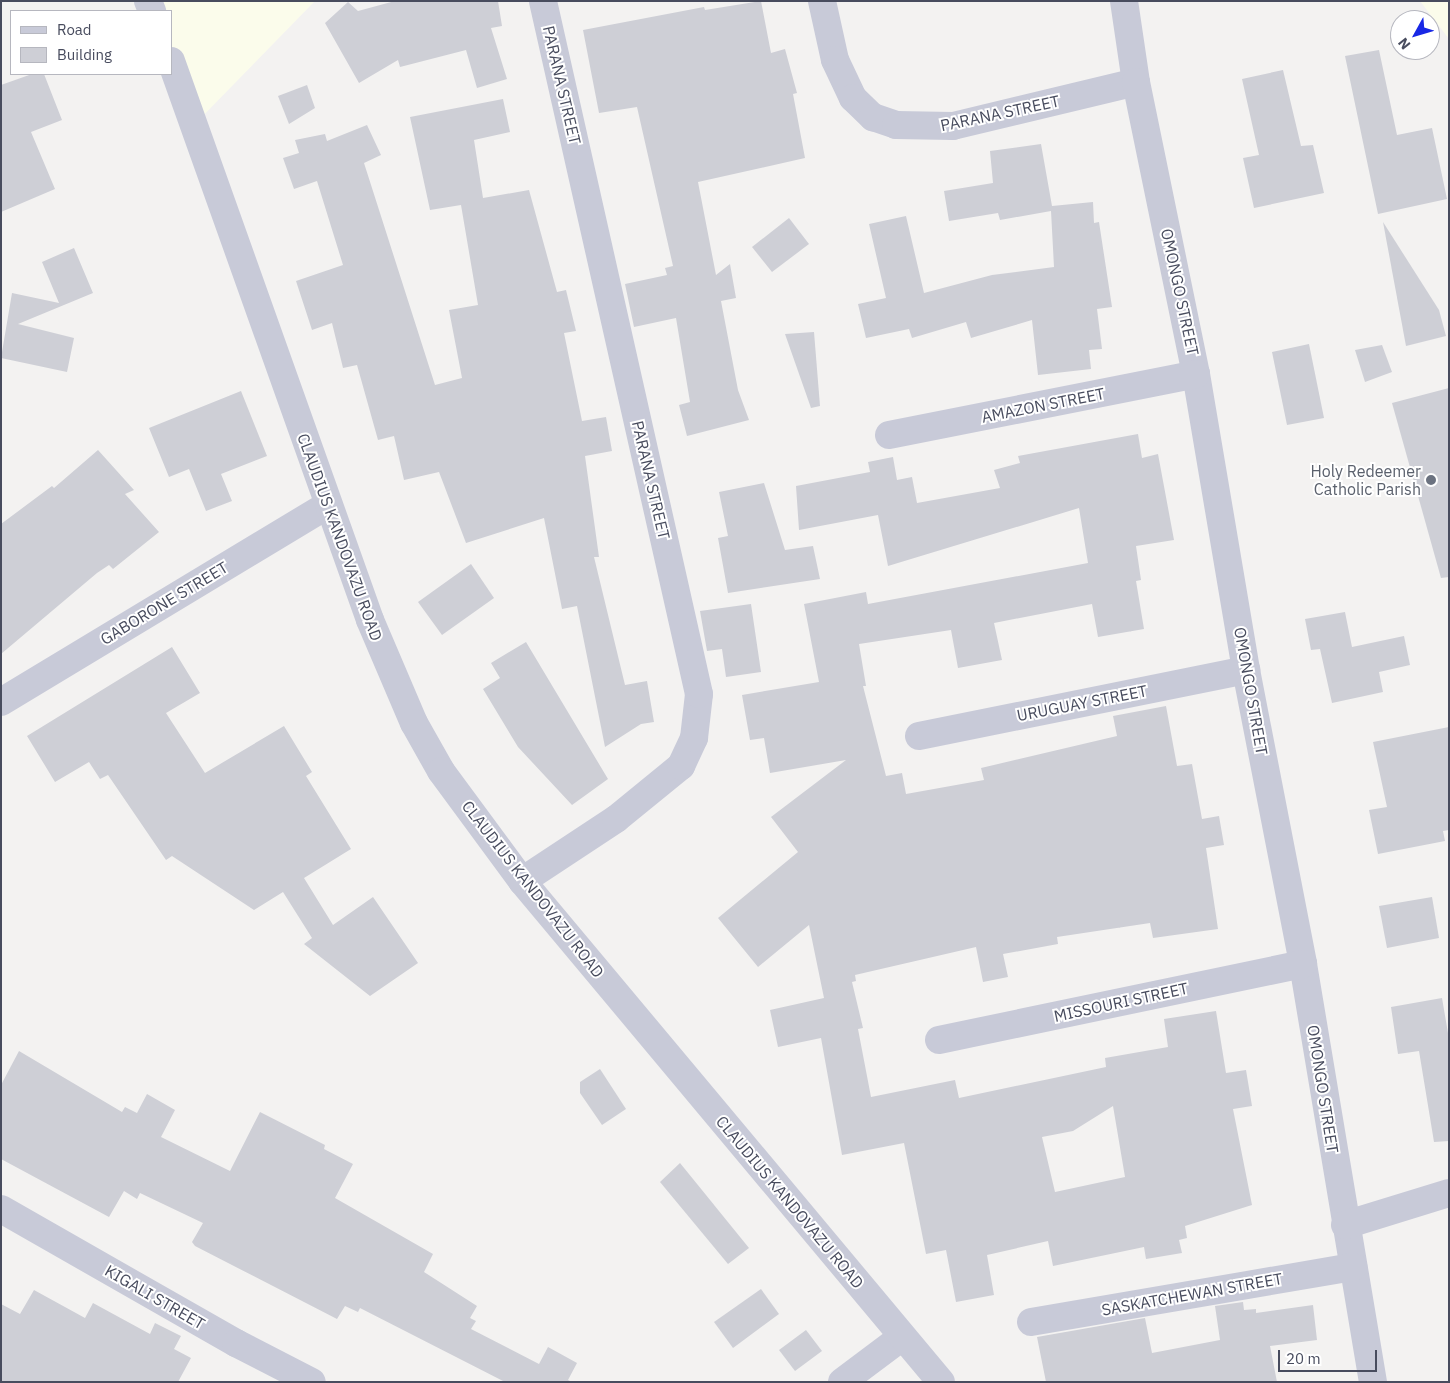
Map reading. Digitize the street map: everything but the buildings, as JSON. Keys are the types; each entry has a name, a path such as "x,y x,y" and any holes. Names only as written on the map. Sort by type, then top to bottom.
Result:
{"street":[{"name":"PARANA STREET","path":"522,881 616,819 681,766 694,738 699,694 543,1"},
{"name":"PARANA STREET","path":"822,1 835,60 853,98 873,117 896,125 953,126 1136,82"},
{"name":"OMONGO STREET","path":"1124,1 1136,82 1196,374 1246,670 1303,964 1352,1267 1373,1382"},
{"name":"CLAUDIUS KANDOVAZU ROAD","path":"172,65 327,505 414,723 441,771 522,881 941,1382"},
{"name":"AMAZON STREET","path":"889,435 1196,374"},
{"name":"GABORONE STREET","path":"1,702 327,505"},
{"name":"URUGUAY STREET","path":"919,736 1246,670"},
{"name":"MISSOURI STREET","path":"939,1040 1303,964"},
{"path":"1345,1225 1449,1192"},
{"name":"KIGALI STREET","path":"1,1209 236,1343 312,1382"},
{"name":"SASKATCHEWAN STREET","path":"1031,1322 1352,1267"},
{"path":"842,1382 902,1337"}],"shaded area":[{"path":"139,1 315,1 193,126 171,75 172,10 143,10"},
{"path":"1420,1 1449,1 1449,39 1440,27 1440,10 1427,10"}],"place":[{"name":"Holy Redeemer Catholic Parish","path":"1431,480"}]}
